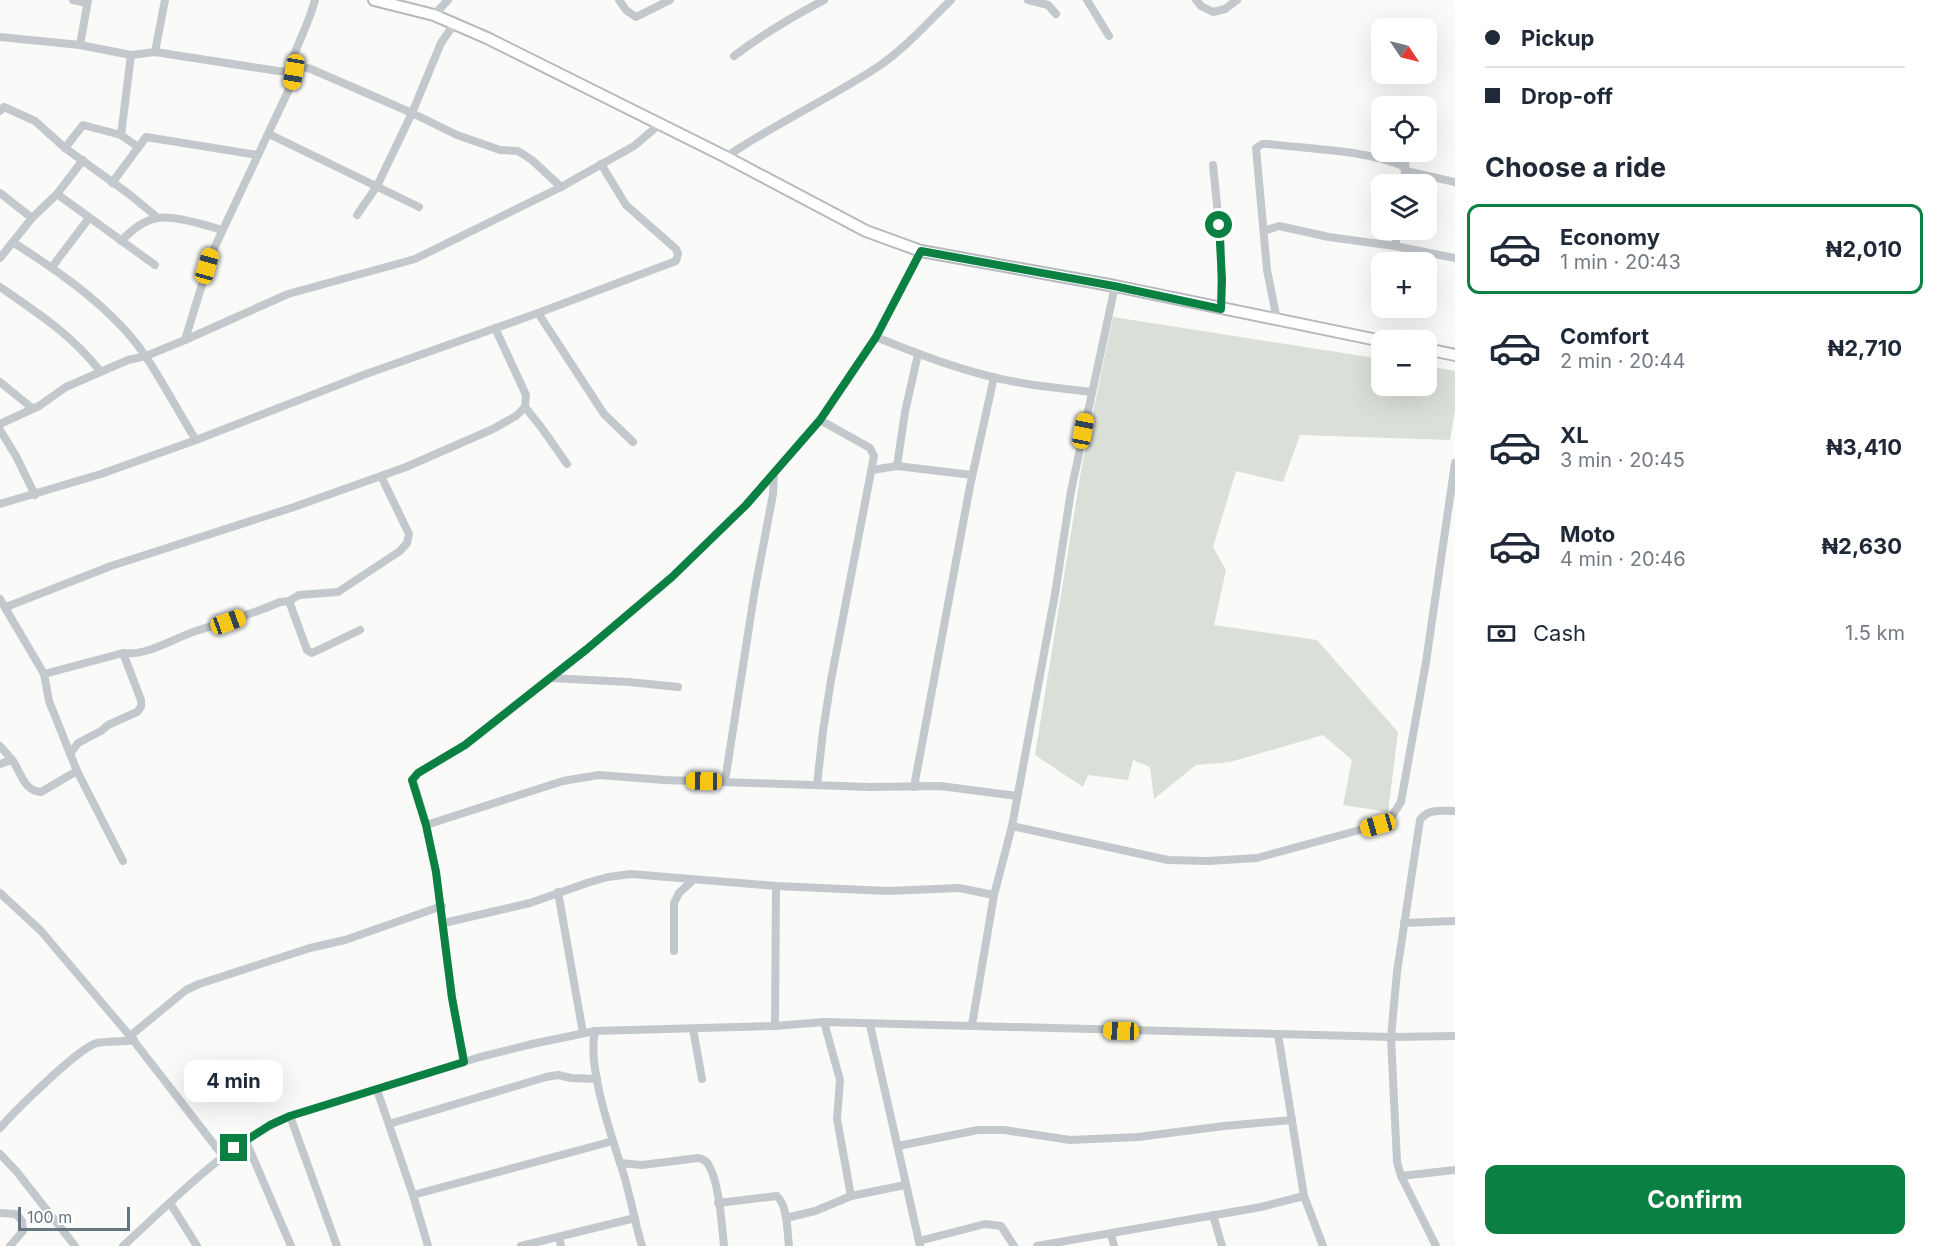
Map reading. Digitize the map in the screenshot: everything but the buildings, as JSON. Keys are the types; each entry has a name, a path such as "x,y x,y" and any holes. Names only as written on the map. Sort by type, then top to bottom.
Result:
{"main road":[{"path":"374,0 434,15 554,69 866,231 921,251 1114,286 1371,339"},
{"path":"1437,351 1455,355"}],"street":[{"path":"73,0 87,2 80,45"},
{"path":"155,52 165,0"},
{"path":"185,340 210,255 291,85 294,72 292,58 315,0"},
{"path":"434,15 448,0"},
{"path":"619,0 626,10 636,17 670,0"},
{"path":"734,56 789,18 824,0"},
{"path":"726,157 762,133 881,64 951,0"},
{"path":"1028,0 1048,5 1056,14"},
{"path":"1087,0 1109,36"},
{"path":"1196,0 1201,6 1214,12 1225,9 1237,0"},
{"path":"357,215 377,186 441,43 454,24"},
{"path":"0,37 80,45 131,55 155,52 294,72 302,67 310,69 412,112 457,135 500,150 518,151 532,160 561,187"},
{"path":"121,135 131,55"},
{"path":"0,111 4,107 35,121 65,148 158,218 200,223 222,230"},
{"path":"0,423 39,406 66,387 100,371 146,356 288,294 415,259 561,187 634,146 660,124"},
{"path":"65,148 83,125 121,135 138,147"},
{"path":"269,134 419,207"},
{"path":"112,183 146,137 258,155"},
{"path":"1277,320 1267,270 1256,148 1259,145 1349,153 1391,161 1405,169 1455,182"},
{"path":"0,258 32,218 57,194 83,160"},
{"path":"1405,162 1405,174"},
{"path":"0,504 36,495 196,440 366,374 672,264 677,258 676,249 621,199 601,164"},
{"path":"1213,165 1221,245 1221,309"},
{"path":"0,193 32,218"},
{"path":"57,194 155,265"},
{"path":"52,267 89,218"},
{"path":"121,241 134,229 158,218"},
{"path":"1264,231 1279,226 1329,237 1395,246 1455,258"},
{"path":"1395,246 1396,240"},
{"path":"14,243 52,267 100,306 129,336 146,356 196,440"},
{"path":"464,1062 452,998 442,906 426,825 412,780 465,745 587,649 672,577 746,505 820,420 876,337 921,251"},
{"path":"972,1025 994,895 1012,826 1071,491 1114,286"},
{"path":"0,287 67,335 85,351 100,371"},
{"path":"538,313 604,414 633,442"},
{"path":"6,608 111,566 294,507 406,467 493,429 516,416 525,407 526,395 495,328"},
{"path":"876,337 918,354 1021,383 1091,392"},
{"path":"897,466 905,412 918,354"},
{"path":"914,787 972,475 994,376"},
{"path":"0,382 32,408"},
{"path":"525,407 567,464"},
{"path":"817,785 831,680 874,456 870,448 820,420"},
{"path":"0,430 36,495"},
{"path":"1012,826 1168,860 1208,861 1257,858 1378,825 1390,819 1401,802 1420,697 1455,462"},
{"path":"872,471 897,466 972,475"},
{"path":"725,781 753,600 773,494 774,474"},
{"path":"44,674 123,653 132,654 144,651 198,630 289,601 299,595 338,592 400,551 407,543 409,534 381,476"},
{"path":"0,599 44,674 49,702 77,771 123,861"},
{"path":"289,601 307,650 312,653 360,630"},
{"path":"70,754 78,743 114,722 137,712 141,707 141,700 123,653"},
{"path":"550,678 678,687"},
{"path":"0,746 12,760 26,784 37,792 41,792 77,771"},
{"path":"0,765 12,760"},
{"path":"426,825 563,781 599,775 664,780 870,788 940,786 1017,796"},
{"path":"1436,1246 1401,1176 1395,1144 1391,1037 1397,972 1420,820 1429,812 1455,811"},
{"path":"444,923 530,903 608,877 631,874 776,886 888,891 959,888 994,895"},
{"path":"674,951 674,903 679,893 692,880"},
{"path":"775,1026 776,886"},
{"path":"558,892 583,1033"},
{"path":"0,894 40,931 132,1038 223,1156"},
{"path":"0,1128 10,1116 89,1046 132,1038 186,990 310,948 345,940 442,906"},
{"path":"1404,923 1455,921"},
{"path":"824,1022 840,1080 837,1119 851,1196"},
{"path":"123,1246 131,1243 170,1203 223,1156 245,1139 270,1125 290,1116 464,1062 532,1044 595,1031 775,1026 824,1022 1391,1037 1455,1036"},
{"path":"870,1025 919,1243 985,1224 1001,1226 1014,1246"},
{"path":"693,1029 702,1079"},
{"path":"595,1031 593,1048 597,1079 642,1246"},
{"path":"1278,1034 1304,1196 1323,1246"},
{"path":"389,1124 546,1077 558,1075 597,1079"},
{"path":"377,1090 428,1246"},
{"path":"290,1116 337,1246"},
{"path":"898,1146 978,1130 1004,1130 1070,1140 1138,1137 1292,1120"},
{"path":"245,1139 291,1246"},
{"path":"413,1195 613,1141"},
{"path":"0,1154 17,1172 75,1246"},
{"path":"620,1163 642,1166 702,1159 712,1171 724,1246"},
{"path":"1401,1176 1455,1170"},
{"path":"786,1218 815,1211 851,1196 905,1185"},
{"path":"718,1203 777,1196 782,1202 786,1218 789,1246"},
{"path":"1037,1246 1261,1207 1304,1196"},
{"path":"170,1203 197,1246"},
{"path":"0,1213 16,1214 22,1221 23,1231 10,1246"},
{"path":"1213,1215 1221,1246"},
{"path":"521,1246 635,1218"},
{"path":"1111,1234 1114,1246"},
{"path":"559,1238 561,1246"}],"shaded area":[{"path":"1113,317 1371,357 1371,396 1437,396 1437,368 1455,371 1455,410 1450,440 1300,435 1283,482 1236,471 1213,547 1226,570 1214,625 1317,640 1398,732 1388,812 1343,805 1352,760 1323,735 1230,762 1196,765 1154,799 1150,767 1133,760 1128,780 1088,775 1083,787 1035,755 1082,465"}],"route":[{"path":"234,1148 245,1139 290,1116 464,1062 452,998 436,872 426,825 412,780 418,773 465,745 587,649 672,577 746,505 820,420 876,337 921,251 1114,286 1221,309 1219,225"}]}
